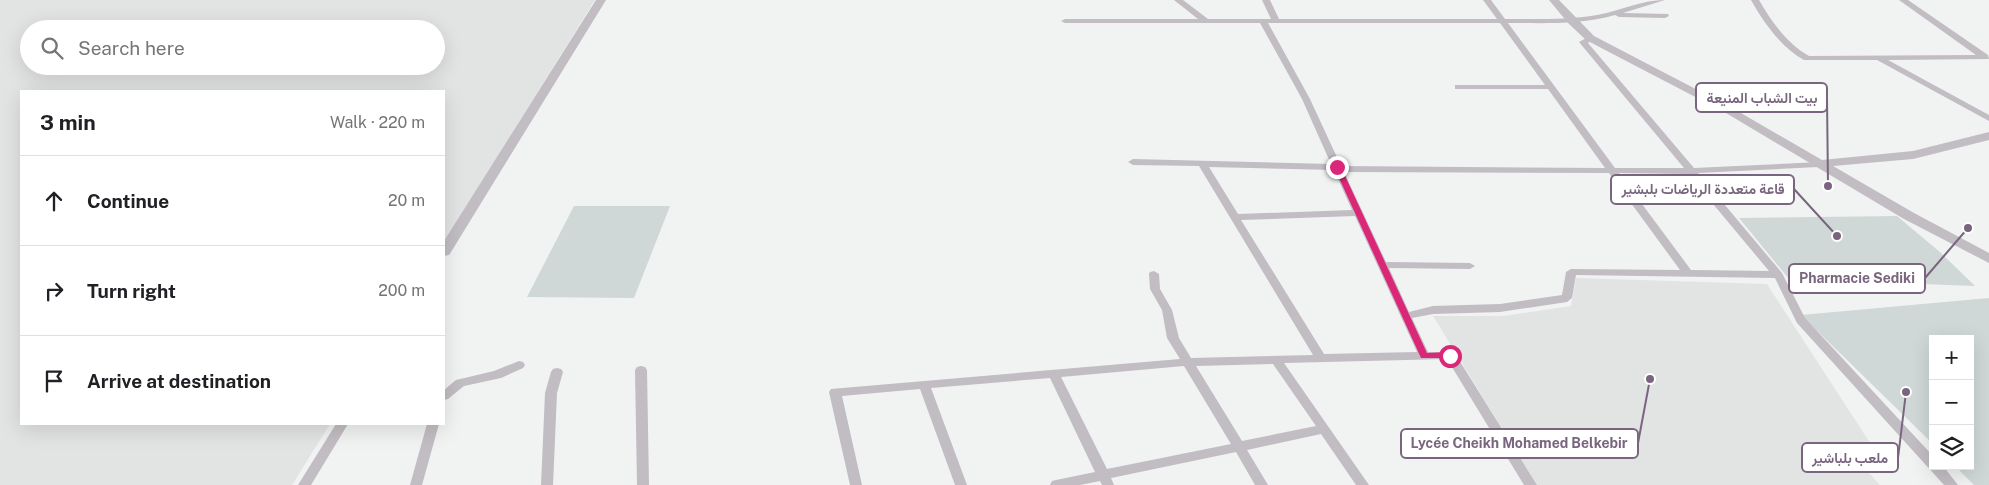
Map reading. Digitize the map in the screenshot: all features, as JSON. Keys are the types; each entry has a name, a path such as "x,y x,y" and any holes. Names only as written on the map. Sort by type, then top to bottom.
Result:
{"street":[{"path":"445,250 601,0"},
{"path":"1178,0 1206,21"},
{"path":"1266,0 1276,21"},
{"path":"1487,0 1688,274"},
{"path":"1554,0 1590,38 1730,112 1818,164 1989,259"},
{"path":"1065,21 1572,21 1611,14 1661,0"},
{"path":"1755,0 1762,13 1801,56 1807,58 1987,58"},
{"path":"1903,0 1987,58"},
{"path":"1611,14 1665,16"},
{"path":"1263,21 1306,99 1424,356"},
{"path":"1590,38 1583,42 1778,275 1801,320 1929,460"},
{"path":"1878,58 1989,118"},
{"path":"1458,87 1551,87"},
{"path":"1133,162 1338,168 1692,171 1818,164 1913,155 1989,136"},
{"path":"1202,163 1321,359"},
{"path":"1234,217 1359,213"},
{"path":"1382,265 1470,266"},
{"path":"1406,316 1432,310 1500,308 1567,298 1571,272 1778,275"},
{"path":"1154,274 1155,289 1167,310 1172,333 1187,362 1262,485"},
{"path":"856,485 835,392 1187,362 1450,356 1531,485"},
{"path":"1276,360 1363,485"},
{"path":"445,394 448,390 460,383 497,375 519,365"},
{"path":"641,370 643,485"},
{"path":"547,485 551,393 558,372"},
{"path":"1053,373 1106,480"},
{"path":"924,384 961,485"},
{"path":"304,485 341,425"},
{"path":"416,485 433,425"},
{"path":"1056,485 1106,480 1238,447 1324,429"},
{"path":"1938,470 1952,485"}],"shaded area":[{"path":"0,0 595,0 445,240 445,90 20,90 20,425 329,425 292,485 0,485"},
{"path":"574,206 670,206 634,298 527,297"},
{"path":"1897,216 1941,253 1975,286 1789,279 1739,218"},
{"path":"1576,278 1767,284 1874,449 1858,442 1852,466 1870,474 1880,485 1537,485 1433,316 1503,316 1571,306"},
{"path":"1989,298 1989,485 1974,485 1959,470 1974,470 1974,335 1929,335 1929,440 1801,315"}],"place":[{"name":"بيت الشباب المنيعة","path":"1828,186"},
{"name":"Pharmacie Sediki","path":"1968,228"},
{"name":"قاعة متعددة الرياضات بلبشير","path":"1837,236"},
{"name":"Lycée Cheikh Mohamed Belkebir","path":"1650,379"},
{"name":"ملعب بلباشير","path":"1906,392"}],"route":[{"path":"1337,167 1424,356 1450,356"}]}
